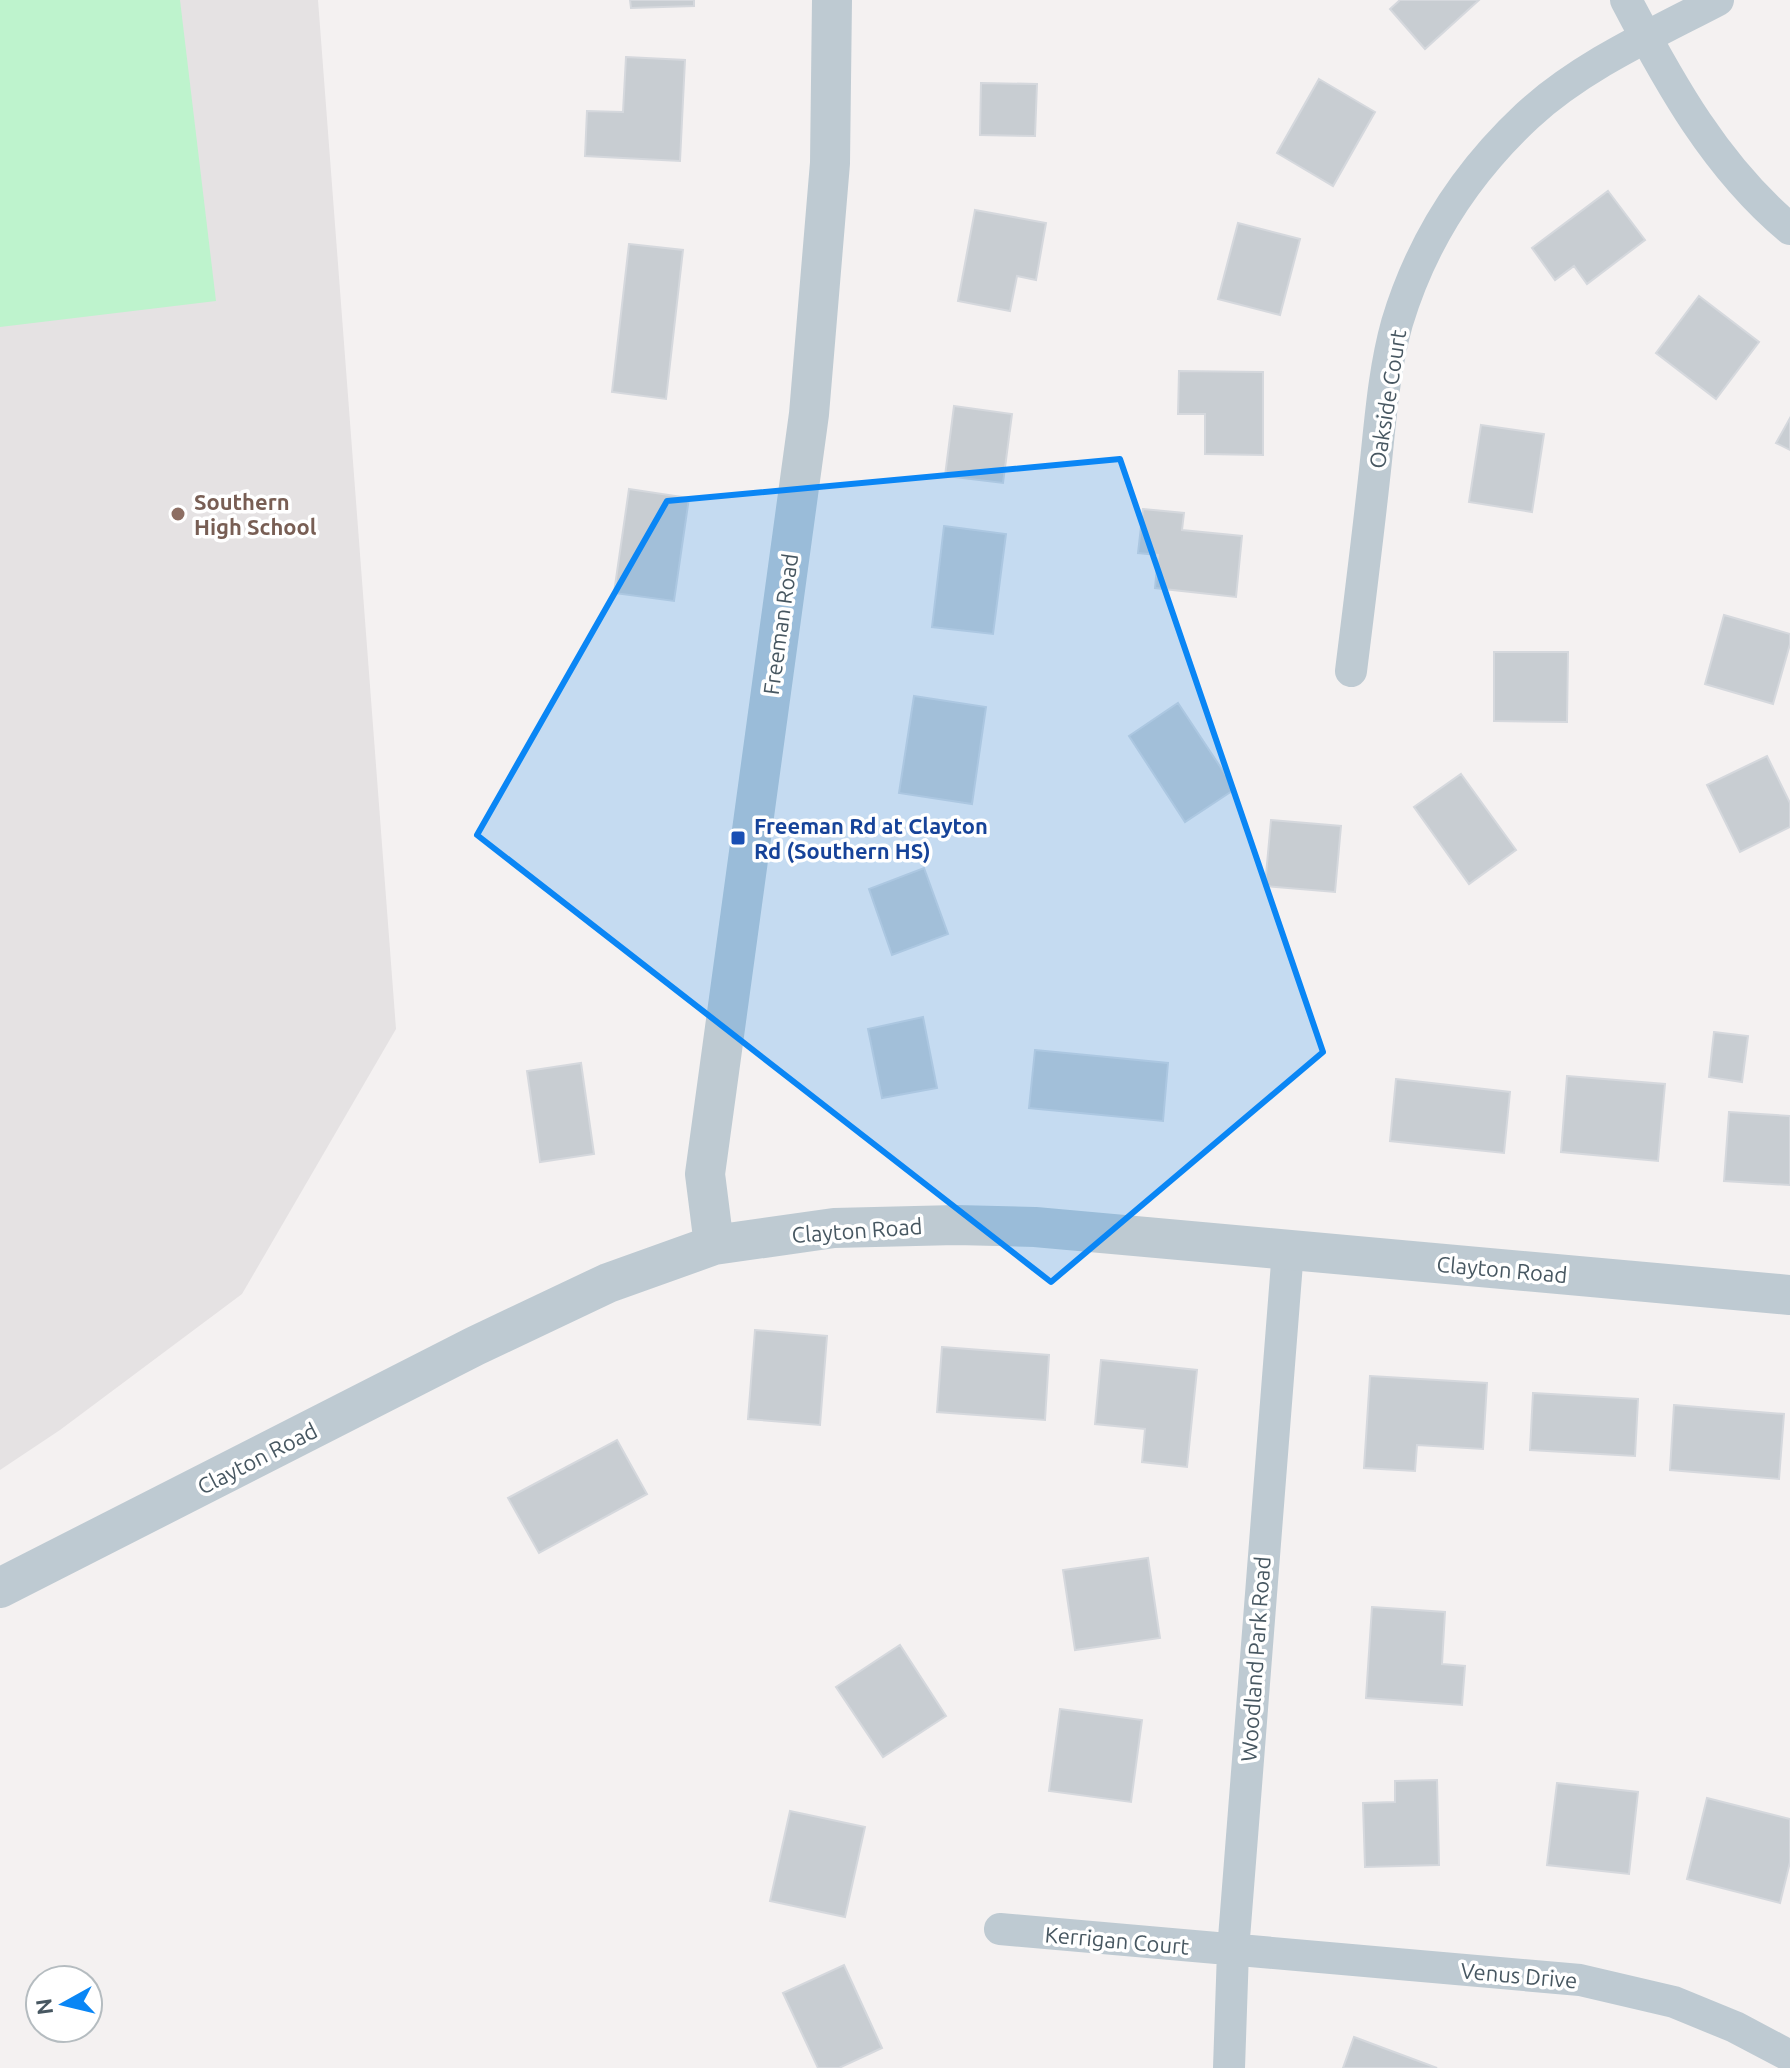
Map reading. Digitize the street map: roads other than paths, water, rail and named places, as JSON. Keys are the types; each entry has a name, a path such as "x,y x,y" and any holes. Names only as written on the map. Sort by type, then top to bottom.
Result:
{"street":[{"name":"Freeman Road","path":"714,1245 705,1174 805,445 820,305 830,163 832,0"},
{"path":"1626,0 1669,83 1714,149 1773,215 1790,229"},
{"name":"Oakside Court","path":"1351,671 1385,386 1397,324 1422,255 1460,191 1487,156 1529,114 1575,78 1718,0"},
{"name":"Clayton Road","path":"0,1588 475,1346 608,1283 714,1245 834,1228 956,1225 1065,1229 1790,1295"},
{"name":"Woodland Park Road","path":"1229,2068 1233,1951 1288,1250"},
{"name":"Kerrigan Court","path":"1000,1929 1233,1951"},
{"name":"Venus Drive","path":"1233,1951 1580,1980 1674,2002 1735,2027 1790,2056"}],"place":[{"name":"Southern High School","path":"178,514"},
{"name":"Freeman Rd at Clayton Rd (Southern HS)","path":"738,838"}]}
